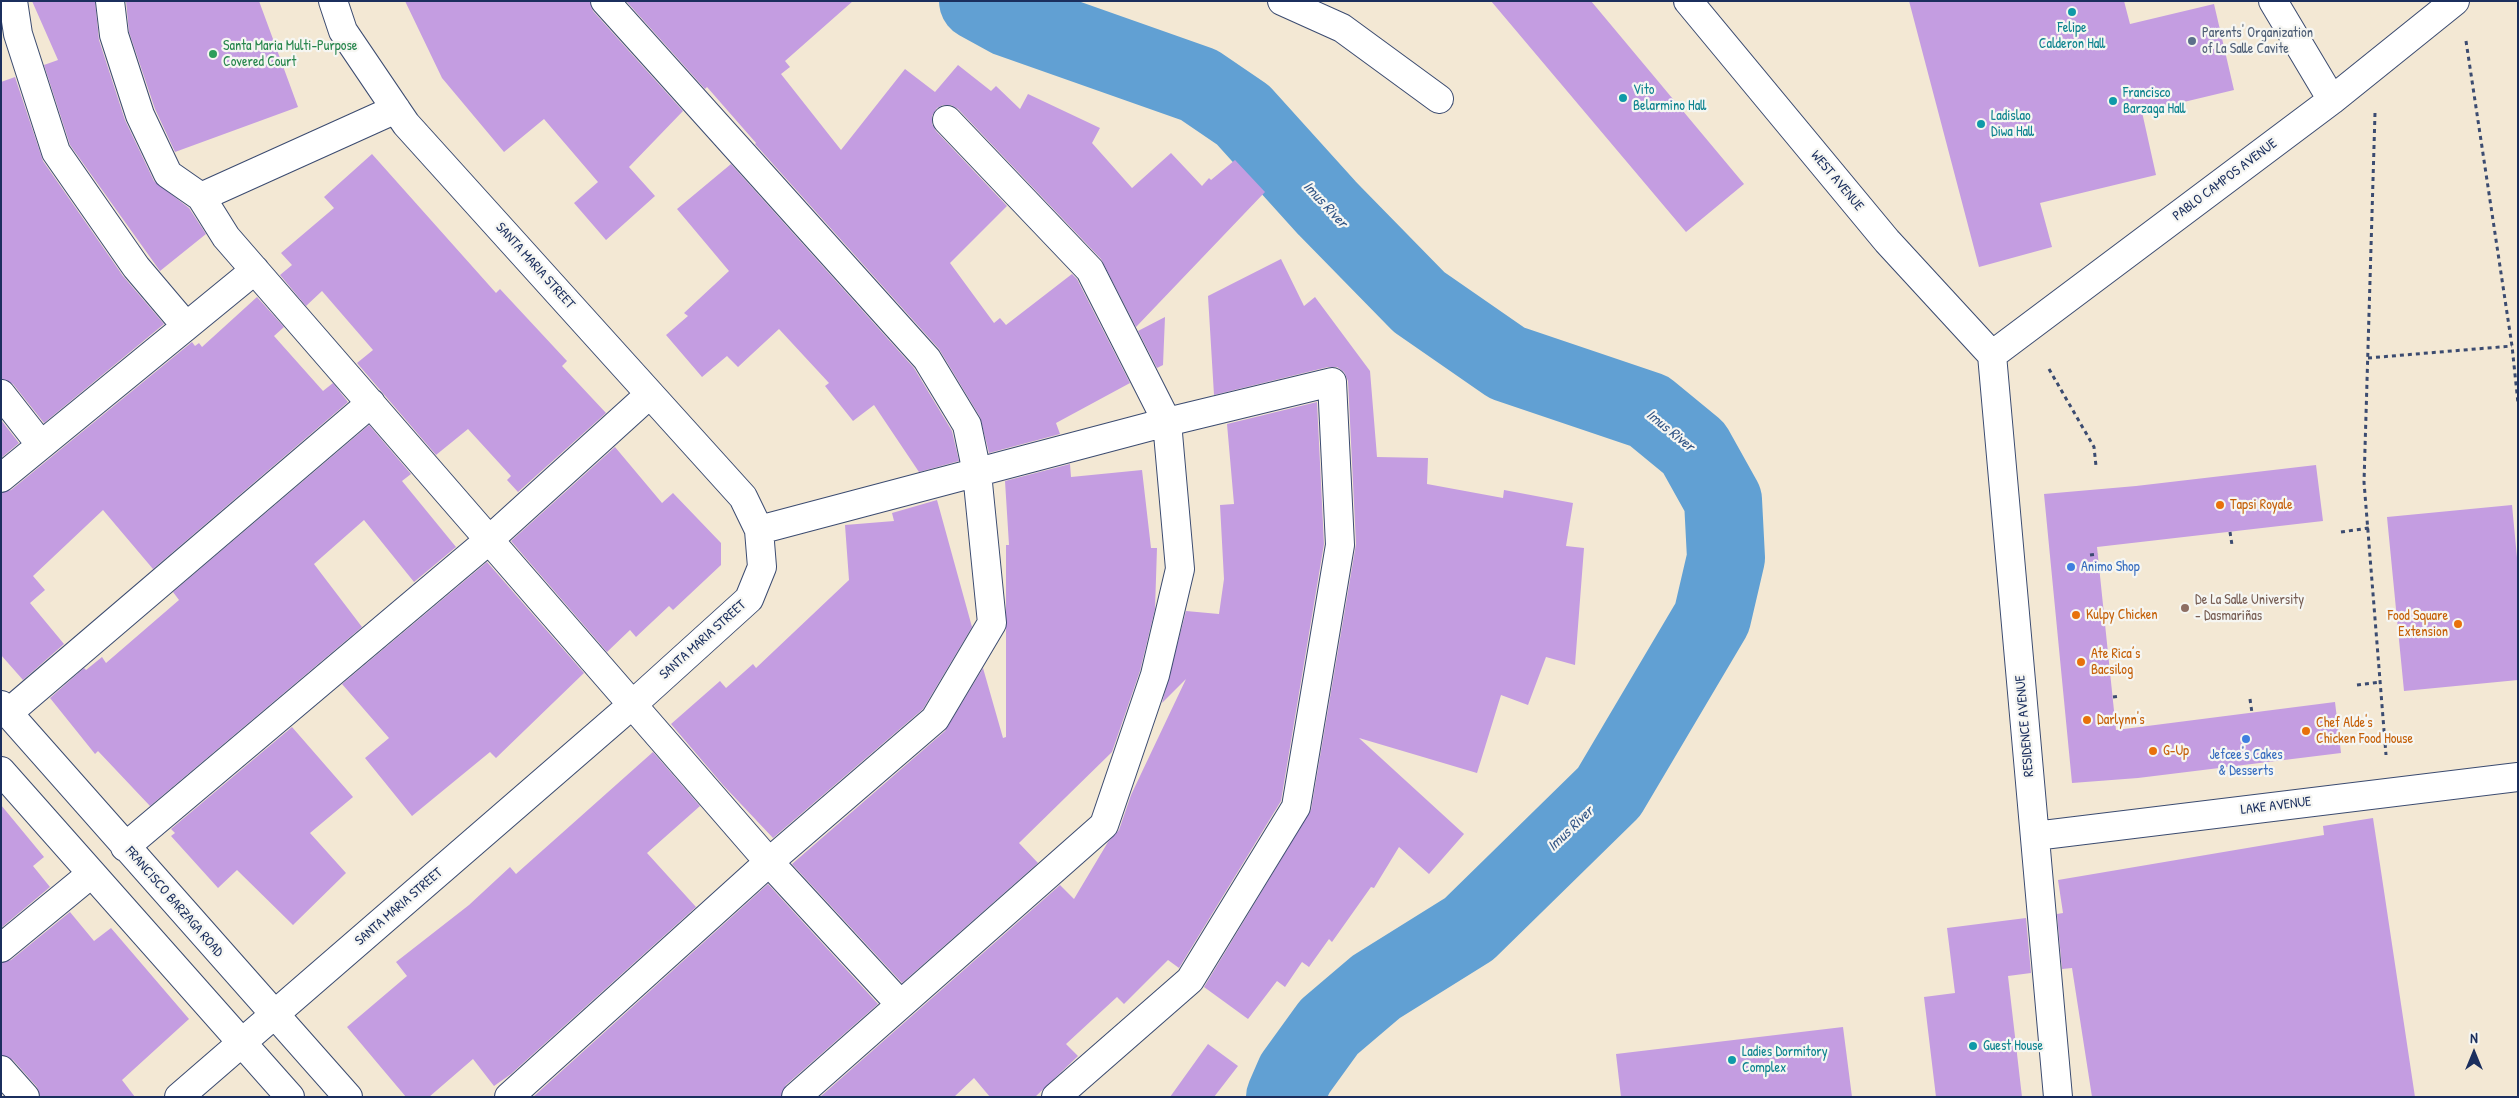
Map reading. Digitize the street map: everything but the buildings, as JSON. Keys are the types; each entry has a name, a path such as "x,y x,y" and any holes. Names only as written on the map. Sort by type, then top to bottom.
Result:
{"street":[{"path":"13,1 18,34 56,152 136,267 186,326"},
{"path":"110,1 114,35 140,115 168,174 201,198 226,237 769,862 900,1004"},
{"name":"SANTA MARIA STREET","path":"179,1097 633,704 749,599 762,567 759,530 743,497 406,124 343,31 333,1"},
{"path":"509,1097 769,862 935,719 992,623 977,473 967,425 928,359 605,1"},
{"path":"1282,1 1342,28 1439,99"},
{"name":"WEST AVENUE","path":"1688,1 1888,241 1992,355"},
{"path":"2273,1 2332,100"},
{"name":"PABLO CAMPOS AVENUE","path":"1992,355 2332,100 2455,1"},
{"path":"201,198 396,109"},
{"path":"796,1097 1104,825 1155,675 1180,569 1167,422 1090,270 947,120"},
{"path":"1,478 255,270"},
{"name":"RESIDENCE AVENUE","path":"1992,355 2058,1097"},
{"path":"759,530 1167,422 1332,382 1340,545 1296,807 1190,980 1056,1097"},
{"path":"1,394 41,445"},
{"path":"125,847 489,540 650,394"},
{"path":"5,709 371,403"},
{"name":"FRANCISCO BARZAGA ROAD","path":"5,709 348,1097"},
{"path":"1,771 90,874 290,1097"},
{"name":"LAKE AVENUE","path":"2035,836 2518,777"},
{"path":"1,948 90,874"},
{"path":"1,1070 25,1097"}],"path":[{"path":"2466,41 2512,346 2518,403"},
{"path":"2376,112 2364,482 2389,792"},
{"path":"2368,358 2512,346"},
{"path":"2050,368 2094,447 2096,466"},
{"path":"2341,532 2368,528"},
{"path":"2230,532 2232,545"},
{"path":"2090,555 2098,554"},
{"path":"2357,685 2380,682"},
{"path":"2113,697 2120,696"},
{"path":"2250,699 2252,713"}],"waterway":[{"name":"Imus River","path":"978,1 1009,18 1199,85 1243,115 1327,208 1419,302 1507,363 1649,411 1694,448 1723,500 1726,558 1712,618 1609,792 1469,929 1376,987 1329,1027 1295,1074 1285,1097"}],"place":[{"name":"Felipe Calderon Hall","path":"2072,12"},
{"name":"Parents' Organization of La Salle Cavite","path":"2192,41"},
{"name":"Santa Maria Multi-Purpose Covered Court","path":"213,54"},
{"name":"Vito Belarmino Hall","path":"1623,98"},
{"name":"Francisco Barzaga Hall","path":"2113,101"},
{"name":"Ladislao Diwa Hall","path":"1981,124"},
{"name":"Tapsi Royale","path":"2220,505"},
{"name":"Animo Shop","path":"2071,567"},
{"name":"De La Salle University - Dasmariñas","path":"2185,608"},
{"name":"Kulpy Chicken","path":"2076,615"},
{"name":"Food Square Extension","path":"2458,624"},
{"name":"Ate Rica’s Bacsilog","path":"2081,662"},
{"name":"Darlynn's","path":"2087,720"},
{"name":"Chef Alde's Chicken Food House","path":"2306,731"},
{"name":"Jefcee's Cakes & Desserts","path":"2246,739"},
{"name":"G-Up","path":"2153,751"},
{"name":"Guest House","path":"1973,1046"},
{"name":"Ladies Dormitory Complex","path":"1732,1060"}]}
